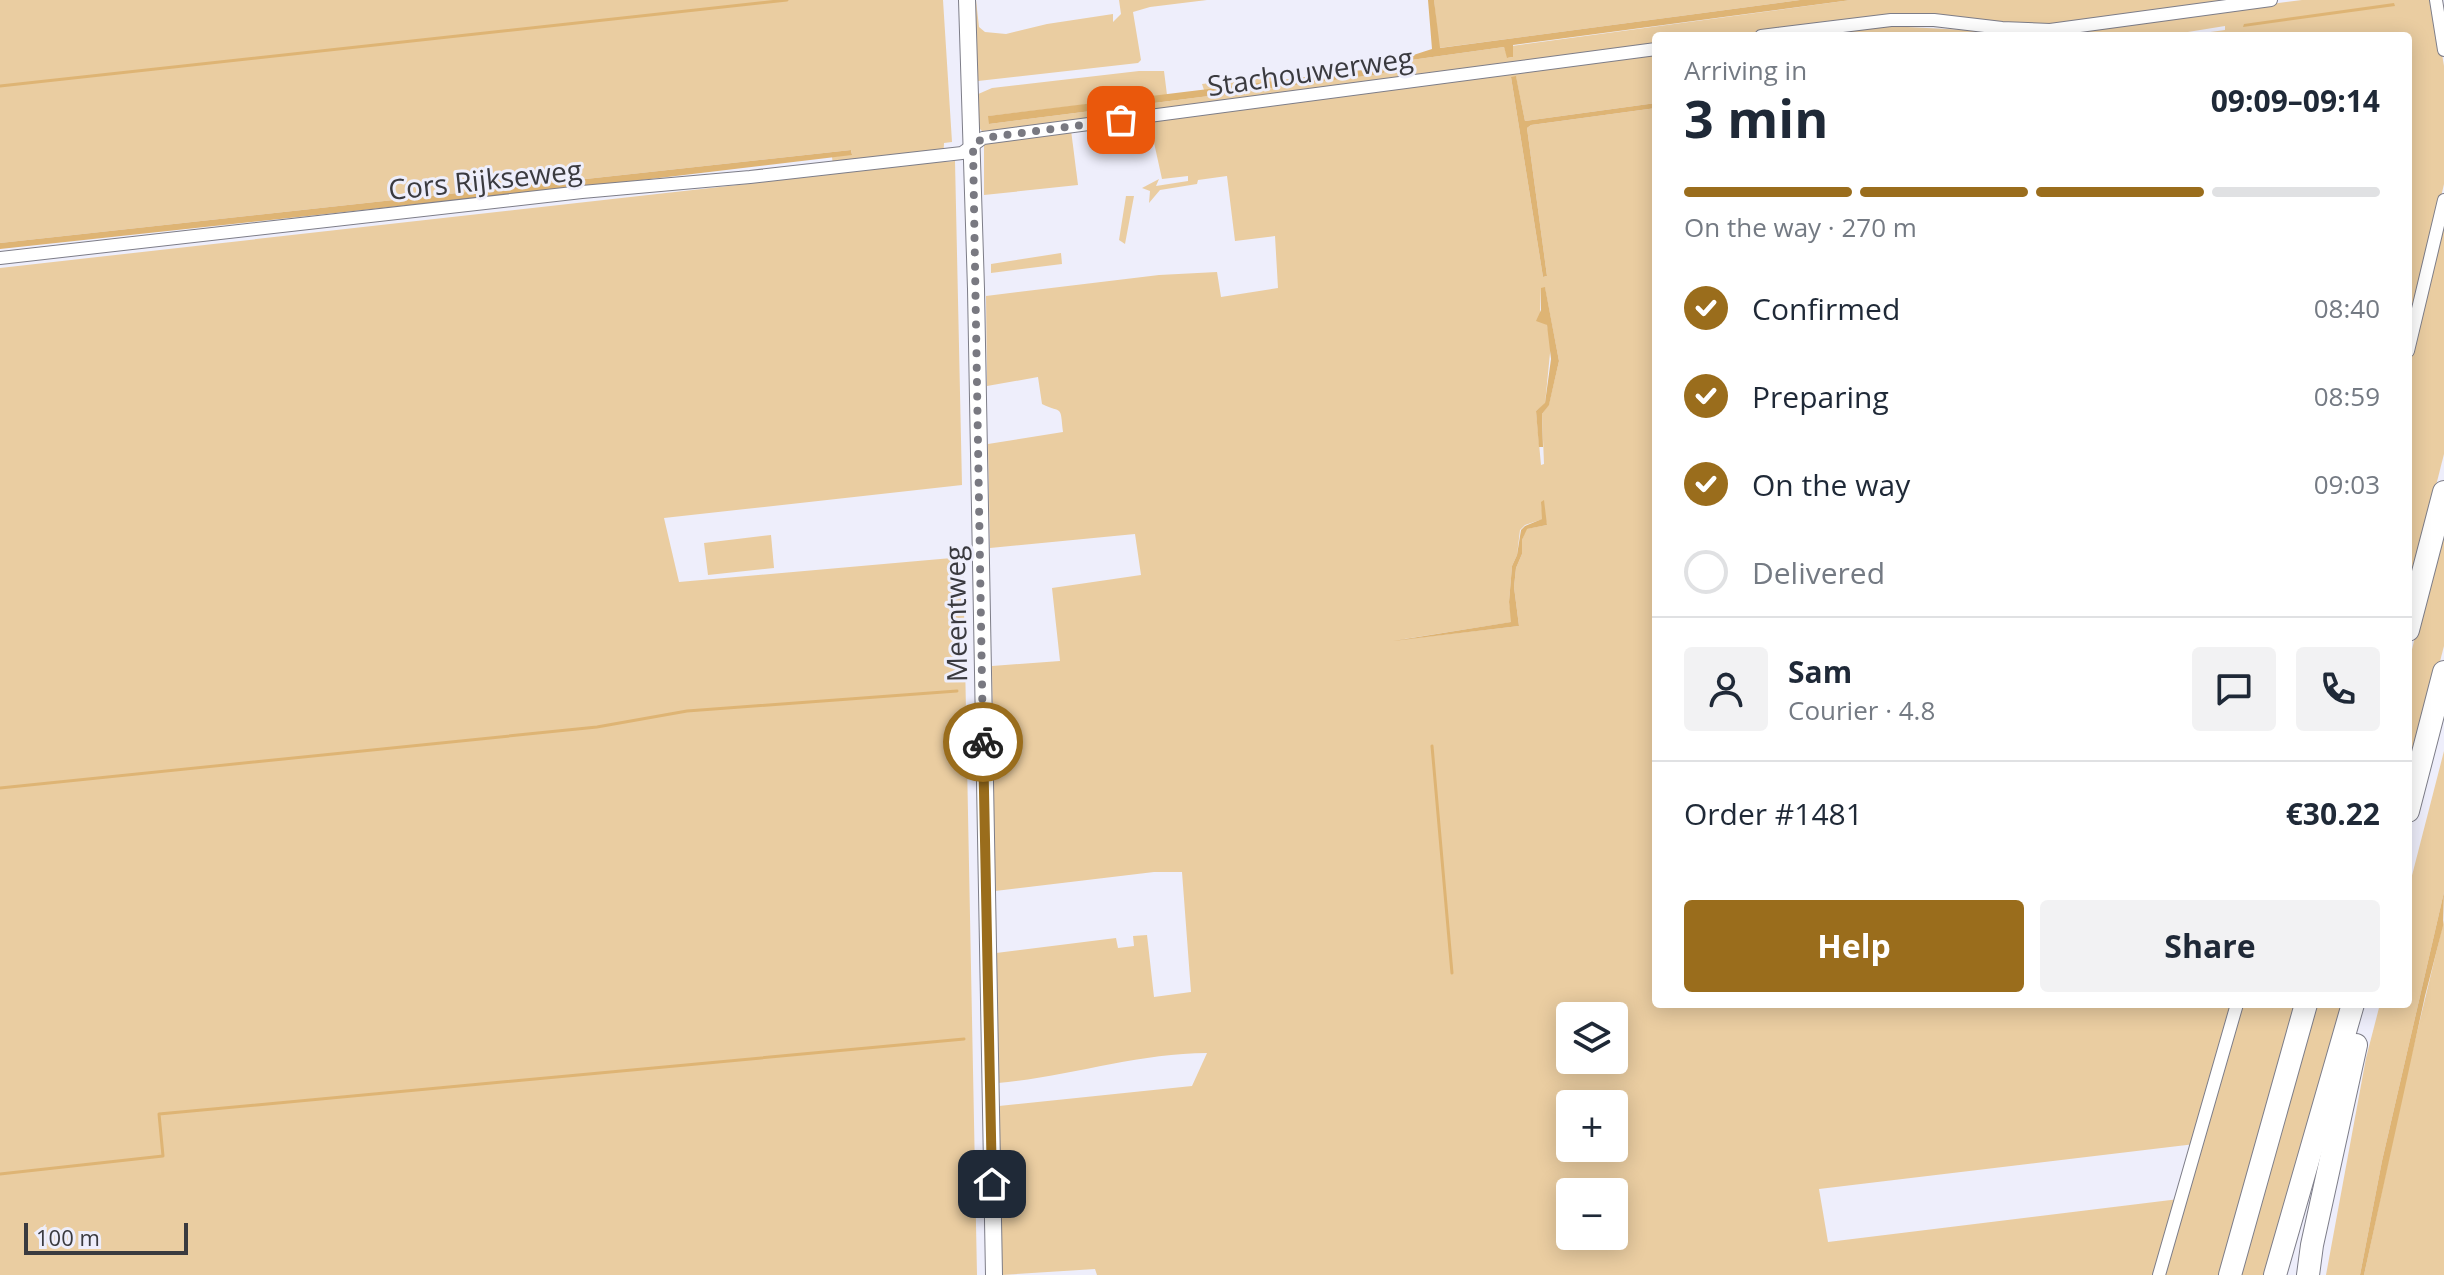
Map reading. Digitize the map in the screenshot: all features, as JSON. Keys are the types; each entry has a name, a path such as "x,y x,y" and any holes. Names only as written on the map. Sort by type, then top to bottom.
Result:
{"highway":[{"path":"2412,615 2444,492"},
{"path":"2412,796 2444,672"},
{"path":"2230,1275 2305,1008"},
{"path":"2275,1275 2352,1008"},
{"path":"2308,1275 2364,1008"}],"street":[{"name":"Meentweg","path":"967,0 973,146 994,1275"},
{"path":"1794,32 1891,20 1934,20 2050,30 2271,0"},
{"path":"2436,0 2444,50"},
{"name":"Stachouwerweg","path":"973,146 983,138 1652,50"},
{"name":"Cors Rijkseweg","path":"0,258 582,192 962,153 973,146"},
{"path":"2412,334 2444,200"},
{"path":"2159,1275 2236,1008"}],"shaded area":[{"path":"0,0 943,0 952,142 944,143 943,162 955,161 962,485 664,518 679,582 963,557 977,1275 0,1275 0,268 834,174 832,157 852,154 851,150 0,243"},
{"path":"972,0 976,0 979,27 985,32 1006,34 1113,14 1113,22 1121,14 1119,0 1207,0 1133,12 1141,60 1138,63 978,81"},
{"path":"1428,0 1434,0 1440,48 1800,0 1851,0 1513,45 1513,57 1507,58 1504,47 1411,60 1381,74 989,124 988,116 1379,67 1432,49"},
{"path":"1434,0 1800,0 1439,48"},
{"path":"1851,0 2242,0 2058,26 1880,18 1767,32 1652,32 1652,47 1003,130 982,131 977,126 976,95 992,88 1139,71 1164,71 1167,95 989,116 989,124 1381,74 1411,60 1504,47 1508,58 1513,57 1512,46"},
{"path":"2302,0 2433,0 2444,66 2444,184 2412,324 2412,32 2210,32 2225,30 2225,26 2188,32 2004,32"},
{"path":"2394,3 2395,6 2243,27 2244,24"},
{"path":"1888,26 2004,32 1838,32"},
{"path":"1652,56 1652,104 1525,121 1516,77 1511,77 1543,277 1547,276 1527,128 1652,109 1652,1008 2234,1008 2195,1144 1819,1189 1828,1242 2179,1199 2157,1275 1097,1275 1095,1269 1002,1275 999,1106 1192,1086 1207,1053 1155,1057 998,1083 996,953 1116,938 1118,948 1134,946 1133,936 1147,935 1154,997 1191,992 1182,872 1154,872 995,891 992,666 1060,661 1052,588 1141,575 1135,534 990,548 988,444 1063,432 1059,411 1042,404 1038,377 987,386 986,296 1159,275 1217,272 1221,297 1278,288 1275,236 1235,241 1227,176 1160,190 1149,203 1150,191 1142,188 1159,179 1156,186 1188,181 1188,176 1162,179 1149,120","holes":["1541,288 1545,288 1559,361 1549,404 1542,414 1544,464 1541,465 1536,411 1545,404 1551,343 1547,325 1540,314","1541,502 1547,525 1526,529 1522,540 1514,587 1519,626 1398,640 1512,622 1509,602 1512,566 1517,555 1520,530 1543,519"]},
{"path":"1277,75 1280,81 1204,90 1202,84"},
{"path":"1516,76 1525,121 1652,104 1652,109 1527,128 1547,276 1543,277 1511,77"},
{"path":"1071,130 1078,185 984,195 984,143"},
{"path":"851,150 852,155 625,182 0,249 0,243"},
{"path":"1126,196 1134,196 1125,244 1119,240"},
{"path":"2444,212 2444,454 2412,580 2412,344"},
{"path":"1061,253 1062,264 991,273 991,264"},
{"path":"1545,287 1559,361 1549,405 1542,414 1543,447 1539,447 1536,411 1545,403 1551,359 1547,325 1536,321 1541,310 1541,288"},
{"path":"1544,500 1547,525 1527,529 1516,568 1514,587 1519,626 1393,641 1511,622 1512,566 1521,530 1542,519 1541,502"},
{"path":"2444,523 2444,646 2412,769 2412,649"},
{"path":"771,535 774,568 708,575 704,543"},
{"path":"2444,751 2444,892 2382,1161 2360,1275 2326,1275 2366,1058 2379,1008 2412,1008 2412,875"},
{"path":"2444,892 2443,926 2364,1275 2360,1275 2382,1161"},
{"path":"2444,920 2444,1275 2364,1275 2407,1074"},
{"path":"2239,1008 2297,1008 2220,1275 2161,1275"},
{"path":"2315,1008 2347,1008 2268,1275 2237,1275"}],"waterway":[{"path":"0,86 787,0"},
{"path":"0,788 597,727 687,711 957,691"},
{"path":"1432,746 1452,973"},
{"path":"0,1174 163,1156 159,1114 964,1039"}],"way so far":[{"path":"983,742 973,146 983,138 1121,120"}],"route":[{"path":"983,742 992,1184"}]}
